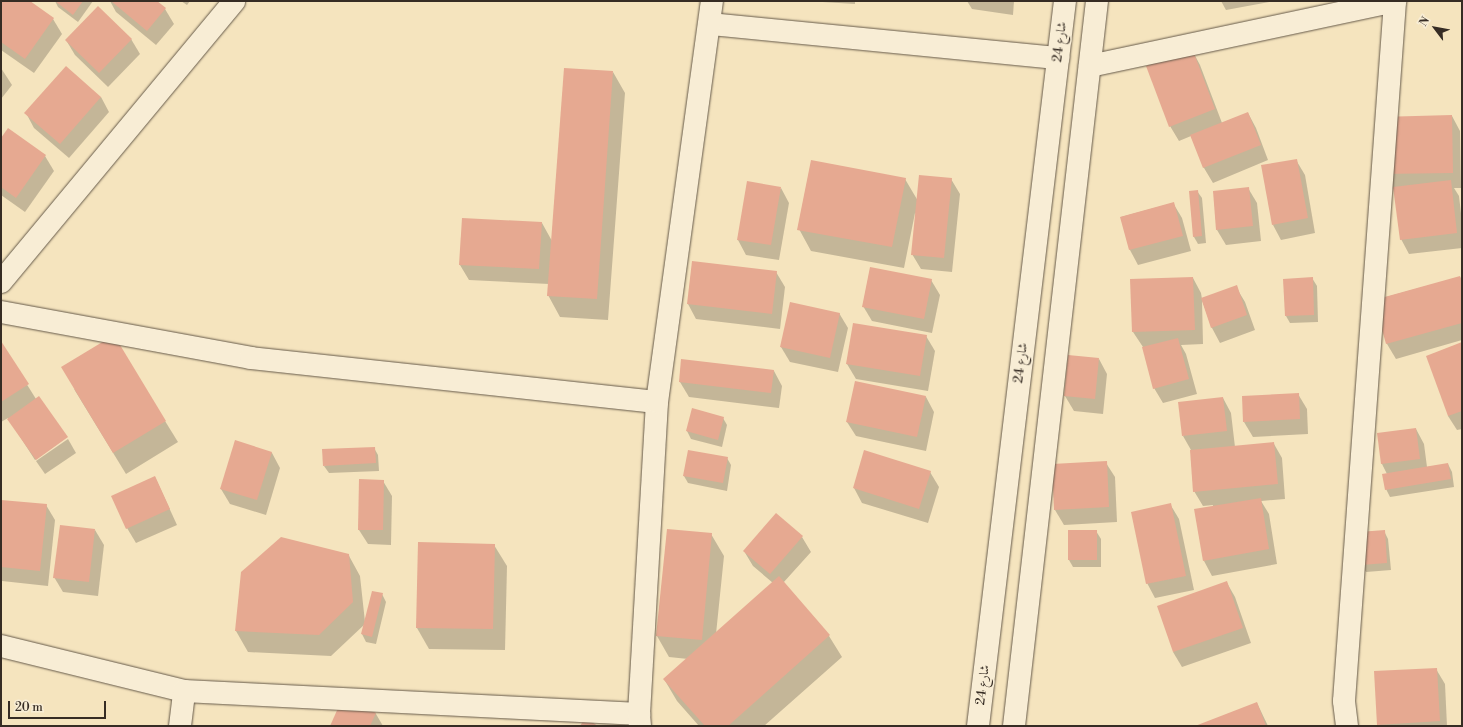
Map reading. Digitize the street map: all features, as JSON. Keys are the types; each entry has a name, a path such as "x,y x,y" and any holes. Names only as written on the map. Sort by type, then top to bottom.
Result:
{"street":[{"path":"1,282 234,1"},
{"path":"1,646 184,691 640,720 657,402 712,1"},
{"name":"شارع 24","path":"978,726 1065,1"},
{"path":"1014,726 1097,1"},
{"path":"1090,66 1395,1 1344,701 1346,726"},
{"path":"710,24 1058,58"},
{"path":"1,312 251,358 657,402"},
{"path":"180,726 184,691"}],"building":[{"path":"1,1 30,1 54,18 25,59 1,42"},
{"path":"55,1 83,1 73,15"},
{"path":"111,1 157,1 166,8 147,31"},
{"path":"98,6 132,39 99,73 65,40"},
{"path":"1192,48 1215,109 1169,127 1146,66"},
{"path":"66,66 101,97 60,144 24,113"},
{"path":"564,68 613,71 597,299 547,296"},
{"path":"1248,112 1261,145 1203,168 1190,135"},
{"path":"1452,115 1453,173 1380,174 1379,117"},
{"path":"8,128 46,155 16,198 1,187 1,138"},
{"path":"1297,159 1308,218 1272,225 1261,165"},
{"path":"811,160 906,178 892,247 797,230"},
{"path":"919,175 952,178 944,258 911,255"},
{"path":"1451,180 1457,233 1400,240 1393,187"},
{"path":"747,181 781,187 771,245 737,240"},
{"path":"1249,187 1253,226 1216,230 1213,191"},
{"path":"1198,190 1202,236 1193,237 1189,191"},
{"path":"1174,202 1183,236 1129,250 1120,217"},
{"path":"462,218 542,222 539,269 459,265"},
{"path":"692,261 777,271 772,314 687,304"},
{"path":"870,267 932,279 924,319 862,307"},
{"path":"1460,276 1462,282 1462,323 1386,344 1374,300"},
{"path":"1193,277 1195,330 1132,332 1130,279"},
{"path":"1313,277 1314,315 1285,316 1283,279"},
{"path":"1237,285 1247,315 1211,328 1201,298"},
{"path":"790,302 840,313 830,358 780,347"},
{"path":"853,323 927,335 920,376 846,364"},
{"path":"114,335 166,421 113,453 61,367"},
{"path":"1178,338 1189,379 1153,389 1142,347"},
{"path":"1,341 29,384 1,402"},
{"path":"1462,342 1462,411 1448,416 1426,356"},
{"path":"1068,355 1099,358 1095,399 1064,396"},
{"path":"681,359 774,370 771,393 679,382"},
{"path":"855,381 926,396 917,437 846,422"},
{"path":"1299,393 1300,419 1243,422 1242,396"},
{"path":"39,396 68,437 36,460 7,419"},
{"path":"1223,397 1227,431 1182,436 1178,402"},
{"path":"692,408 724,417 718,440 686,431"},
{"path":"1416,428 1420,459 1381,464 1377,433"},
{"path":"235,440 272,452 257,500 220,489"},
{"path":"1274,442 1278,484 1193,492 1190,450"},
{"path":"375,447 376,463 323,466 322,449"},
{"path":"688,450 728,457 723,483 683,476"},
{"path":"864,450 931,471 919,509 853,488"},
{"path":"1107,461 1109,507 1054,510 1052,464"},
{"path":"1448,463 1451,479 1385,490 1382,474"},
{"path":"155,476 170,509 126,529 111,496"},
{"path":"359,479 384,480 383,530 358,530"},
{"path":"1261,498 1269,549 1203,561 1194,509"},
{"path":"1,500 47,504 40,571 1,567"},
{"path":"1171,503 1186,576 1146,584 1131,512"},
{"path":"776,513 803,536 770,574 743,551"},
{"path":"60,525 95,529 89,582 53,578"},
{"path":"667,529 712,533 702,640 656,636"},
{"path":"1068,530 1097,530 1097,560 1068,560"},
{"path":"1385,530 1387,563 1361,565 1359,532"},
{"path":"281,537 349,554 353,602 319,635 235,631 241,572"},
{"path":"418,542 495,544 493,629 416,628"},
{"path":"779,576 830,635 728,726 705,726 663,679"},
{"path":"1227,581 1243,628 1173,652 1157,606"},
{"path":"372,591 383,593 372,637 361,634"},
{"path":"1437,668 1440,721 1377,725 1374,671"},
{"path":"343,697 376,713 370,726 330,726"},
{"path":"1257,702 1266,726 1195,726"},
{"path":"585,718 598,726 580,726"}]}
